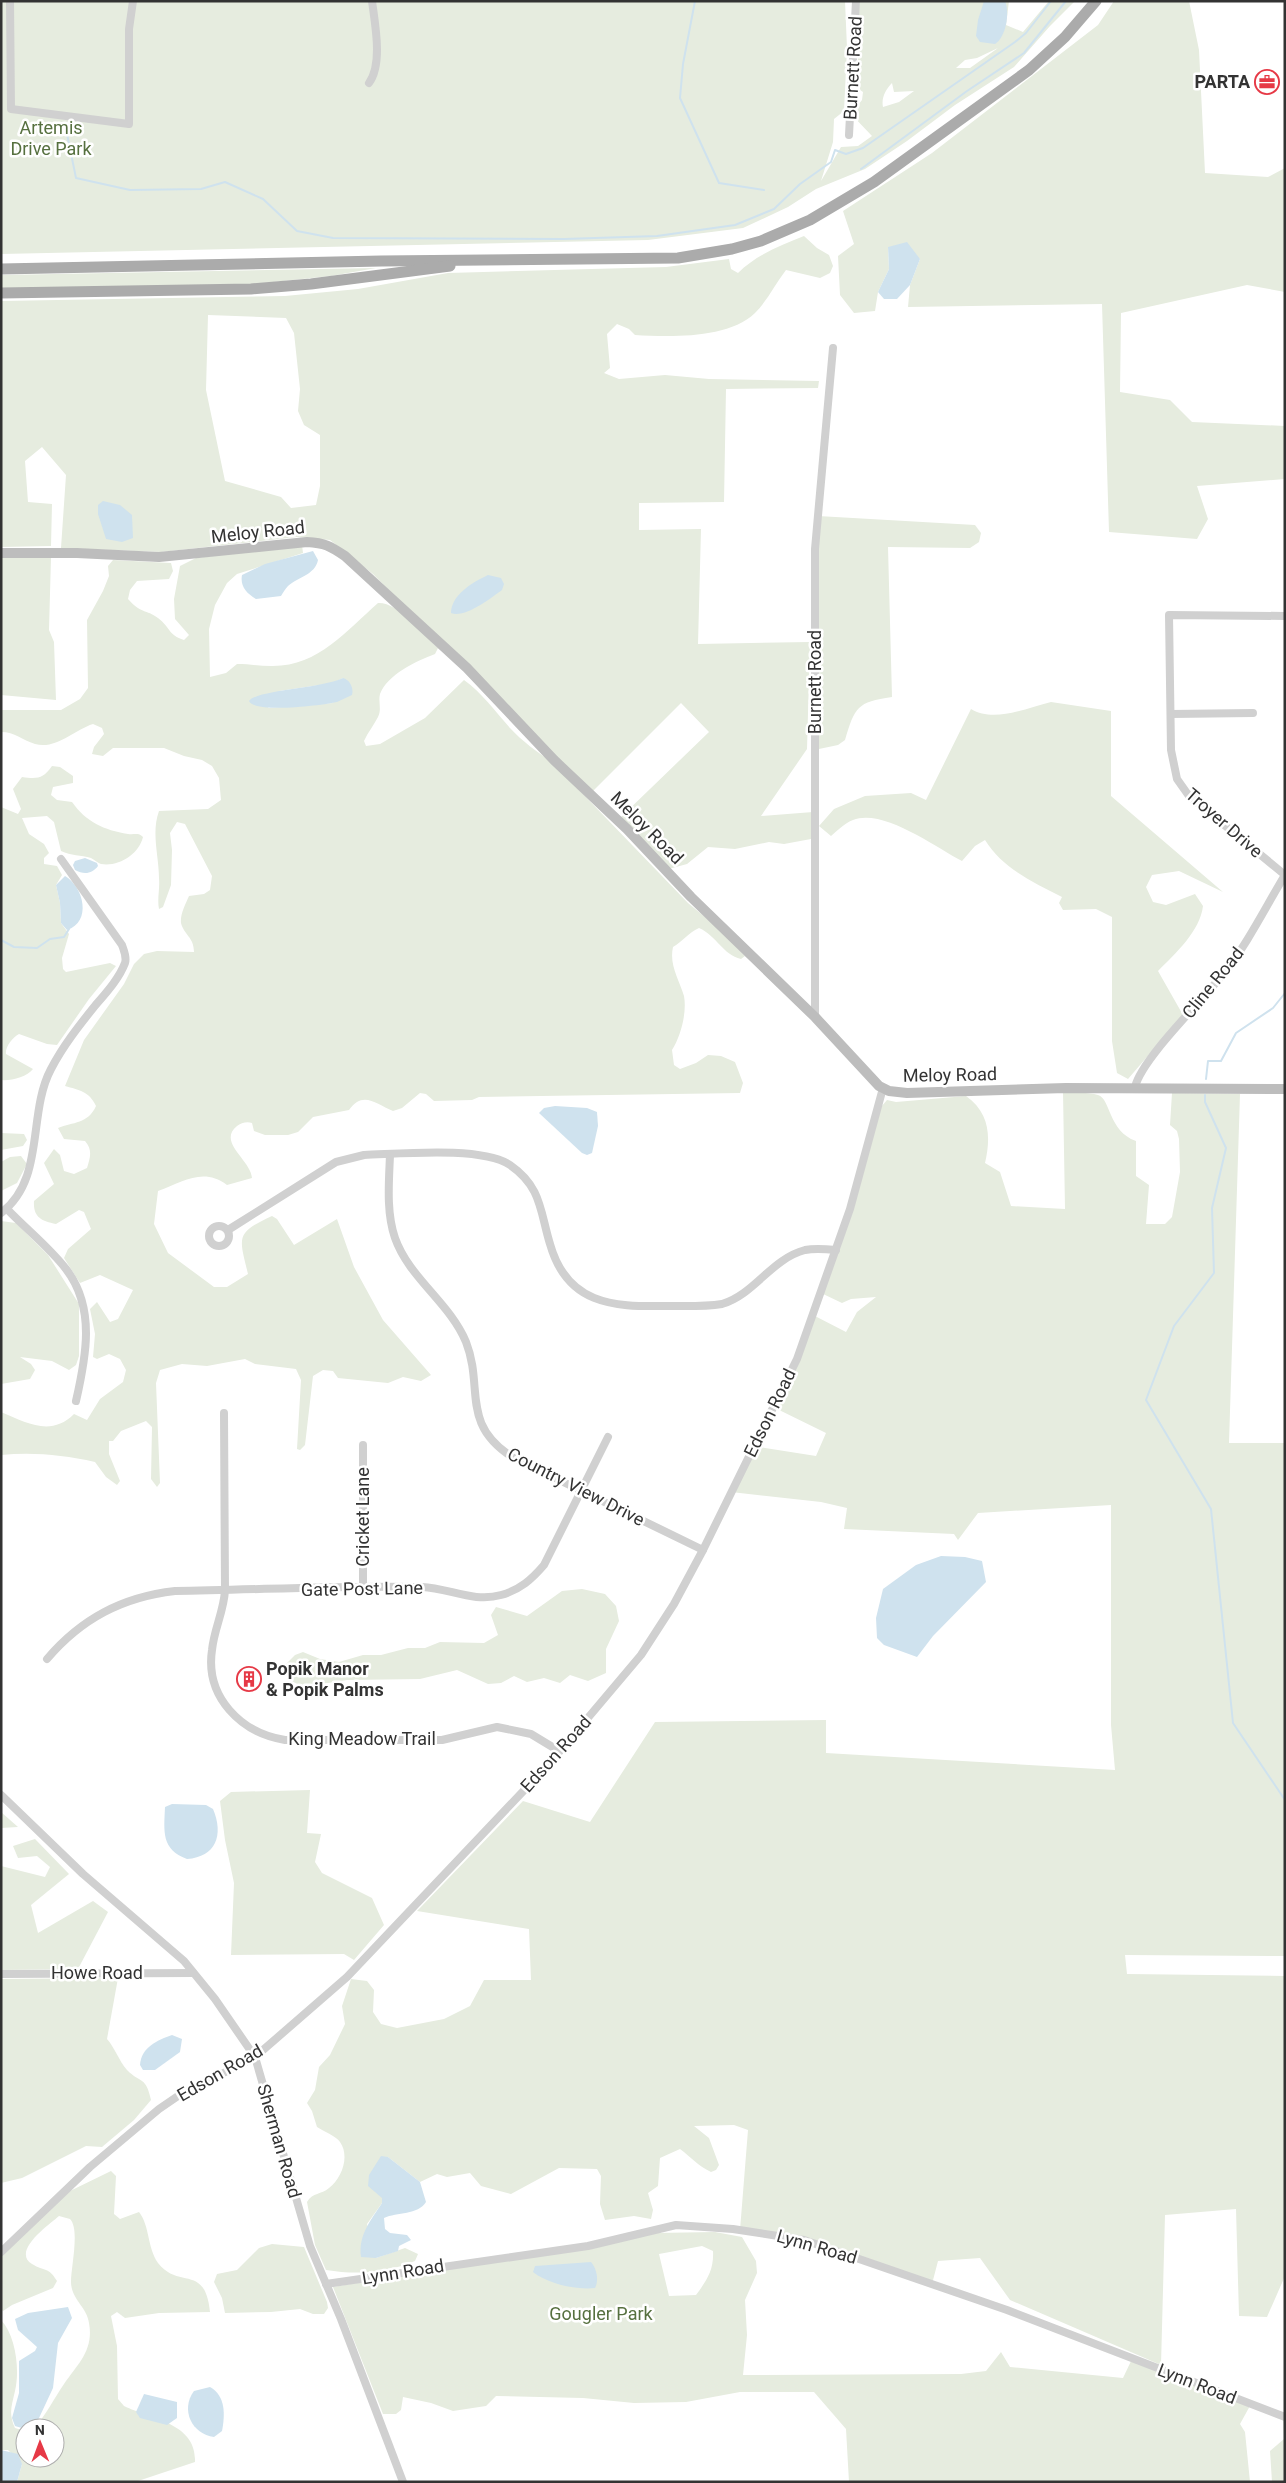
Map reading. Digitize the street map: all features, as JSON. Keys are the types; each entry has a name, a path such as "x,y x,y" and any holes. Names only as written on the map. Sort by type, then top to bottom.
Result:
{"main road":[{"path":"1,269 400,260 507,261 678,258 732,249 784,232 856,195 1008,86 1054,48 1096,1"},
{"path":"1,293 267,288 507,261"}],"street":[{"path":"10,1 11,109 129,124 129,29 133,1"},
{"path":"369,82 376,74 376,24 372,1"},
{"name":"Burnett Road","path":"849,134 856,1"},
{"name":"Burnett Road","path":"815,1017 814,549 833,348"},
{"name":"Meloy Road","path":"1,553 77,553 159,557 307,542 323,542 329,545 345,556 467,668 554,760 627,829 691,897 815,1017 870,1078 883,1088 899,1092 925,1093 1135,1087 1285,1089"},
{"name":"Troyer Drive","path":"1285,616 1173,614 1169,615 1168,619 1172,764 1177,779 1184,791 1285,875"},
{"path":"1171,714 1253,713"},
{"path":"61,858 122,945 126,957 125,964 112,984 61,1049 46,1079 38,1106 32,1159 28,1174 4,1211 59,1261 72,1278 80,1297 86,1324 87,1340 76,1401"},
{"name":"Cline Road","path":"1135,1087 1138,1078 1159,1050 1236,956 1285,875"},
{"name":"Edson Road","path":"1,2252 90,2167 159,2109 178,2096 255,2057 347,1976 559,1751 641,1654 674,1604 703,1550 797,1358 857,1186 883,1088"},
{"path":"228,1230 336,1162 364,1155 468,1154 509,1164 531,1186 538,1198 552,1252 564,1275 587,1295 614,1305 722,1304 735,1300 746,1293 779,1263 792,1255 806,1250 836,1250"},
{"name":"Country View Drive","path":"390,1155 389,1210 394,1237 404,1256 462,1334 470,1358 476,1409 481,1425 507,1454 703,1550"},
{"name":"King Meadow Trail","path":"224,1413 225,1590 224,1608 211,1652 212,1674 221,1699 234,1717 269,1738 285,1740 442,1740 484,1729 502,1728 531,1734 559,1751"},
{"name":"Gate Post Lane","path":"47,1659 59,1645 88,1620 136,1598 175,1591 433,1588 465,1596 483,1598 500,1596 531,1581 544,1566 608,1437"},
{"name":"Cricket Lane","path":"363,1445 363,1588"},
{"name":"Sherman Road","path":"1,1796 83,1874 168,1946 193,1973 255,2057 310,2246 403,2482"},
{"name":"Howe Road","path":"1,1974 193,1973"},
{"name":"Lynn Road","path":"326,2284 588,2246 676,2225 774,2234 804,2240 1008,2310 1285,2417"}],"green space":[{"name":"Artemis Drive Park","path":"1,1 845,1 847,48 844,111 834,119 833,142 821,181 841,147 858,146 872,136 851,114 862,100 863,92 860,90 856,34 860,1 1009,1 1006,25 1023,32 1049,1 1075,1 1014,67 955,105 907,141 865,169 816,189 788,207 743,228 648,240 1,254","holes":["998,48 970,68 956,68 965,60 977,58","892,83 894,92 914,91 899,102 883,107 884,94"]},
{"path":"1114,1 1189,1 1199,50 1205,173 1268,177 1285,168 1285,292 1247,285 1121,313 1120,392 1170,400 1192,422 1285,426 1285,479 1197,486 1208,519 1197,539 1109,532 1102,304 908,307 910,285 920,259 888,247 889,269 878,292 875,311 854,313 840,295 838,256 854,244 843,211 932,153 1098,25"},
{"path":"804,236 817,248 829,255 833,266 830,273 820,278 786,270 755,313 730,328 714,332 681,336 635,335 629,329 617,324 607,334 610,368 604,373 619,379 665,375 709,379 819,381 818,388 726,389 724,502 639,503 639,530 701,529 698,644 810,642 807,749 761,816 813,812 811,839 784,844 769,842 735,849 708,847 687,864 665,870 621,817 709,732 681,703 590,794 373,574 330,540 297,537 161,552 61,548 66,475 42,447 25,461 28,502 52,504 51,546 1,547 1,301 285,296 358,289 448,273 666,267 729,259 731,269 738,273 761,256","holes":["208,315 286,318 294,333 300,389 298,411 304,425 320,435 320,486 316,505 291,508 281,497 225,481 206,390"]},
{"path":"376,268 331,276 253,284 1,289 1,275"},
{"path":"818,516 975,525 981,533 979,542 970,548 888,547 892,697 864,704 855,713 845,740 838,745 819,749 815,745"},
{"path":"302,545 303,553 237,574 227,583 215,605 209,629 210,677 226,673 237,664 271,666 288,665 303,661 317,654 342,636 378,603 394,608 418,627 438,648 435,654 395,675 384,687 380,694 379,714 364,741 366,746 380,744 425,718 464,680 471,685 515,733 552,762 688,903 717,927 745,956 741,959 729,954 711,936 699,928 673,947 672,954 673,966 685,1002 682,1024 672,1050 674,1065 680,1069 696,1063 708,1055 721,1056 735,1062 743,1083 740,1093 479,1097 472,1100 434,1101 426,1094 420,1093 402,1108 393,1111 370,1100 359,1101 349,1110 313,1117 298,1132 288,1135 265,1135 254,1131 250,1122 237,1126 232,1132 233,1145 250,1171 252,1178 227,1185 210,1177 193,1178 158,1191 154,1224 168,1253 214,1287 227,1287 248,1274 242,1244 246,1232 251,1227 272,1216 277,1219 294,1245 337,1219 354,1267 383,1320 431,1375 421,1381 403,1377 388,1383 338,1378 333,1371 323,1370 313,1376 305,1445 300,1450 297,1449 301,1380 296,1369 255,1364 245,1359 207,1366 182,1364 160,1370 156,1383 160,1483 157,1487 151,1479 152,1427 146,1421 121,1431 113,1441 109,1441 109,1454 120,1481 117,1485 106,1477 95,1462 48,1455 1,1455 1,1412 29,1424 39,1426 57,1425 74,1414 87,1420 100,1399 123,1382 126,1370 120,1359 109,1354 97,1359 93,1357 95,1334 90,1309 97,1302 110,1322 118,1319 133,1290 100,1275 80,1283 64,1258 68,1249 91,1229 84,1212 79,1210 56,1224 42,1220 37,1215 34,1201 54,1184 44,1163 54,1149 60,1155 64,1171 74,1174 87,1168 90,1154 88,1144 85,1141 64,1139 58,1128 80,1122 93,1112 96,1106 87,1094 65,1086 84,1040 124,984 134,964 144,954 157,951 194,952 191,939 182,927 181,916 189,896 204,894 210,890 212,876 185,824 177,822 170,833 172,850 171,885 163,907 159,909 159,870 155,836 157,819 159,811 208,809 221,800 219,778 212,766 202,760 184,756 164,748 113,748 103,756 92,754 94,747 104,734 102,728 93,724 58,742 43,745 35,744 6,732 1,732 1,710 61,710 80,699 88,688 87,620 103,591 109,576 108,566 113,560 171,563 173,571 169,579 137,581 130,590 128,599 136,607 154,615 172,633 184,640 189,635 175,619 174,599 180,566 196,558","holes":["343,678 333,703 268,708 279,691 333,683"]},
{"path":"1,556 51,557 49,630 54,642 56,700 1,695"},
{"path":"1051,702 1111,711 1111,796 1223,892 1179,871 1152,875 1146,887 1153,902 1166,905 1195,894 1203,906 1201,915 1192,933 1158,971 1183,1015 1128,1079 1117,1073 1112,1041 1112,917 1096,909 1063,910 1059,903 1062,897 1019,874 992,850 985,840 975,846 962,861 909,831 879,819 865,818 853,820 831,836 819,826 834,809 865,796 911,793 926,800 971,709 980,713 1000,715"},
{"path":"52,766 60,767 73,776 73,783 53,787 51,795 57,800 72,802 83,815 96,824 111,830 138,834 143,837 137,849 127,858 115,863 101,864 91,858 61,851 54,822 47,816 22,818 29,834 44,844 49,853 44,858 44,864 57,866 62,875 56,885 60,903 61,923 69,934 62,958 63,969 66,972 110,963 116,966 89,999 57,1045 47,1044 19,1034 14,1038 8,1046 6,1054 33,1069 19,1078 1,1080 1,807 18,814 21,809 13,789 22,777 43,776"},
{"path":"1063,1092 1098,1095 1105,1102 1120,1130 1136,1141 1136,1176 1149,1185 1146,1224 1165,1224 1172,1217 1180,1172 1179,1139 1177,1131 1170,1125 1172,1093 1240,1094 1229,1443 1285,1443 1285,1956 1125,1955 1127,1974 1285,1976 1285,2276 1267,2317 1239,2316 1236,2209 1165,2215 1161,2365 1010,2300 980,2258 938,2261 932,2284 822,2246 740,2230 748,2130 734,2125 694,2126 709,2138 719,2165 716,2170 711,2172 706,2170 680,2149 660,2158 658,2186 648,2193 653,2210 651,2219 634,2216 605,2220 600,2204 601,2176 597,2169 559,2168 511,2194 481,2186 470,2173 447,2177 437,2174 420,2182 388,2157 382,2203 367,2224 376,2258 405,2248 418,2254 415,2261 371,2272 326,2270 315,2245 307,2202 314,2195 329,2188 338,2179 343,2166 344,2154 338,2140 317,2127 312,2111 307,2103 315,2090 319,2067 330,2055 345,2024 342,2006 351,1979 367,1981 374,1990 373,2012 381,2024 397,2028 444,2019 470,2006 484,1980 531,1980 529,1929 417,1911 523,1801 590,1822 655,1722 826,1720 826,1753 1115,1770 1111,1725 1111,1505 978,1513 958,1540 954,1534 844,1529 847,1508 821,1502 731,1492 753,1446 816,1456 826,1433 773,1407 813,1315 846,1332 857,1312 876,1297 851,1299 842,1303 821,1293 881,1107 887,1100 896,1102 966,1096 980,1110 984,1118 988,1135 985,1163 1000,1172 1011,1206 1065,1209"},
{"path":"1,1133 24,1134 27,1140 23,1146 1,1150"},
{"path":"21,1156 27,1164 17,1183 1,1191 1,1162 10,1157"},
{"path":"1,1221 16,1223 48,1255 79,1304 79,1356 76,1365 69,1370 52,1361 20,1357 31,1364 35,1370 30,1379 1,1384"},
{"path":"582,1589 605,1594 616,1606 619,1621 606,1649 606,1673 588,1681 570,1675 560,1683 544,1678 527,1682 514,1676 501,1683 488,1684 457,1670 420,1679 347,1680 303,1687 288,1679 286,1664 295,1655 303,1652 320,1659 339,1662 363,1655 381,1655 408,1648 425,1648 440,1642 484,1643 498,1635 491,1615 496,1607 527,1616 562,1591"},
{"path":"310,1790 307,1833 321,1834 315,1862 322,1873 372,1898 384,1925 354,1960 344,1954 231,1955 234,1883 225,1840 220,1801 231,1792"},
{"path":"1,1812 18,1827 1,1828"},
{"path":"35,1839 69,1874 31,1905 38,1933 93,1901 108,1912 78,1969 1,1970 1,1866 45,1877 50,1867 37,1856 18,1858 13,1846"},
{"path":"118,1978 107,2039 127,2070 145,2084 151,2100 134,2120 102,2147 86,2146 22,2178 1,2183 1,1979"},
{"path":"111,2171 116,2176 114,2214 120,2219 139,2212 145,2224 154,2257 158,2263 166,2271 197,2282 203,2287 210,2312 159,2313 125,2318 117,2312 111,2316 117,2346 118,2399 124,2406 159,2419 181,2431 189,2439 194,2449 195,2462 135,2482 17,2482 21,2468 65,2468 65,2418 42,2418 84,2356 90,2333 88,2317 72,2288 71,2275 75,2239 73,2224 70,2219 59,2216 34,2238 26,2252 27,2259 32,2264 49,2271 54,2276 57,2281 53,2288 12,2305 3,2311 1,2309 1,2255 70,2191"},
{"name":"Gougler Park","path":"715,2232 742,2237 756,2261 757,2273 745,2300 747,2335 743,2375 961,2374 986,2371 1001,2352 1010,2367 1123,2378 1132,2359 1251,2404 1240,2424 1245,2432 1250,2482 849,2482 846,2429 814,2392 740,2392 686,2402 634,2403 583,2398 496,2396 486,2406 453,2411 431,2403 403,2397 401,2410 396,2414 383,2414 333,2287 655,2233","holes":["702,2246 713,2251 709,2274 696,2295 669,2296 659,2254"]},
{"path":"272,2244 304,2247 327,2302 328,2308 324,2314 313,2314 300,2309 225,2313 222,2298 214,2282 217,2274 237,2270 259,2248"},
{"path":"1,2320 10,2335 16,2354 17,2373 11,2413 15,2428 15,2457 8,2450 1,2450"},
{"path":"1283,2417 1285,2417 1285,2482 1272,2482 1270,2451 1284,2439"}],"water":[{"path":"984,1 1005,1 1007,12 1006,24 1002,36 995,44 980,42 976,36 978,20"},
{"path":"907,242 920,259 910,285 897,299 884,299 878,292 889,269 888,247"},
{"path":"103,501 120,505 132,515 133,538 122,542 106,539 98,514 98,505"},
{"path":"313,551 318,560 316,565 306,575 288,586 281,596 256,599 244,589 242,575 265,564"},
{"path":"488,575 501,578 504,584 502,590 470,610 463,613 451,613 452,606 459,595 470,585"},
{"path":"343,678 351,685 352,695 337,702 276,708 254,705 249,701 254,697 264,694 321,684"},
{"path":"85,858 97,863 98,866 88,873 75,870 73,865 75,861"},
{"path":"65,876 77,888 82,904 80,920 75,926 67,930 61,923 60,903 56,885"},
{"path":"555,1106 587,1108 597,1112 598,1126 592,1153 587,1155 582,1153 539,1113 544,1108"},
{"path":"941,1556 965,1557 982,1561 986,1582 933,1636 917,1657 884,1645 877,1638 876,1618 883,1589 916,1565"},
{"path":"172,1804 206,1805 213,1809 218,1827 217,1836 211,1849 205,1854 187,1859 172,1850 168,1845 164,1824 165,1807"},
{"path":"172,2035 182,2039 180,2052 155,2070 143,2070 140,2065 143,2053 151,2045"},
{"path":"381,2156 388,2157 420,2182 426,2202 413,2211 384,2218 385,2229 390,2233 407,2235 411,2240 399,2246 398,2251 376,2258 361,2257 363,2235 382,2203 382,2198 368,2186 369,2175"},
{"path":"591,2262 597,2275 595,2288 562,2285 546,2280 533,2272 535,2266"},
{"path":"68,2307 72,2318 58,2343 53,2388 39,2418 15,2418 15,2426 12,2418 19,2393 19,2361 35,2351 37,2347 18,2330 15,2319 28,2313"},
{"path":"210,2387 219,2395 224,2412 222,2431 214,2437 206,2435 194,2426 188,2413 190,2398 194,2391"},
{"path":"144,2394 177,2402 177,2418 167,2425 140,2418 136,2412"},
{"path":"1,2450 15,2453 15,2468 21,2468 17,2482 1,2482"}],"waterway":[{"path":"695,1 683,64 680,98 719,183 764,190"},
{"path":"63,129 67,134 76,178 130,190 201,189 225,182 263,199 297,231 333,238 564,239 657,236 735,225 774,209 800,184 831,162 835,150 846,154 863,148 1015,42 1026,33 1051,1"},
{"path":"861,169 967,91 1024,53 1066,1"},
{"path":"1,940 14,947 37,948 50,939 64,937 69,929"},
{"path":"1206,1079 1208,1061 1221,1061 1236,1033 1273,1008 1285,993"},
{"path":"1205,1095 1205,1102 1226,1148 1212,1208 1214,1273 1174,1326 1146,1400 1211,1509 1233,1723 1285,1800"}],"place":[{"name":"PARTA","path":"1267,82"},
{"name":"Popik Manor & Popik Palms","path":"249,1679"}]}
